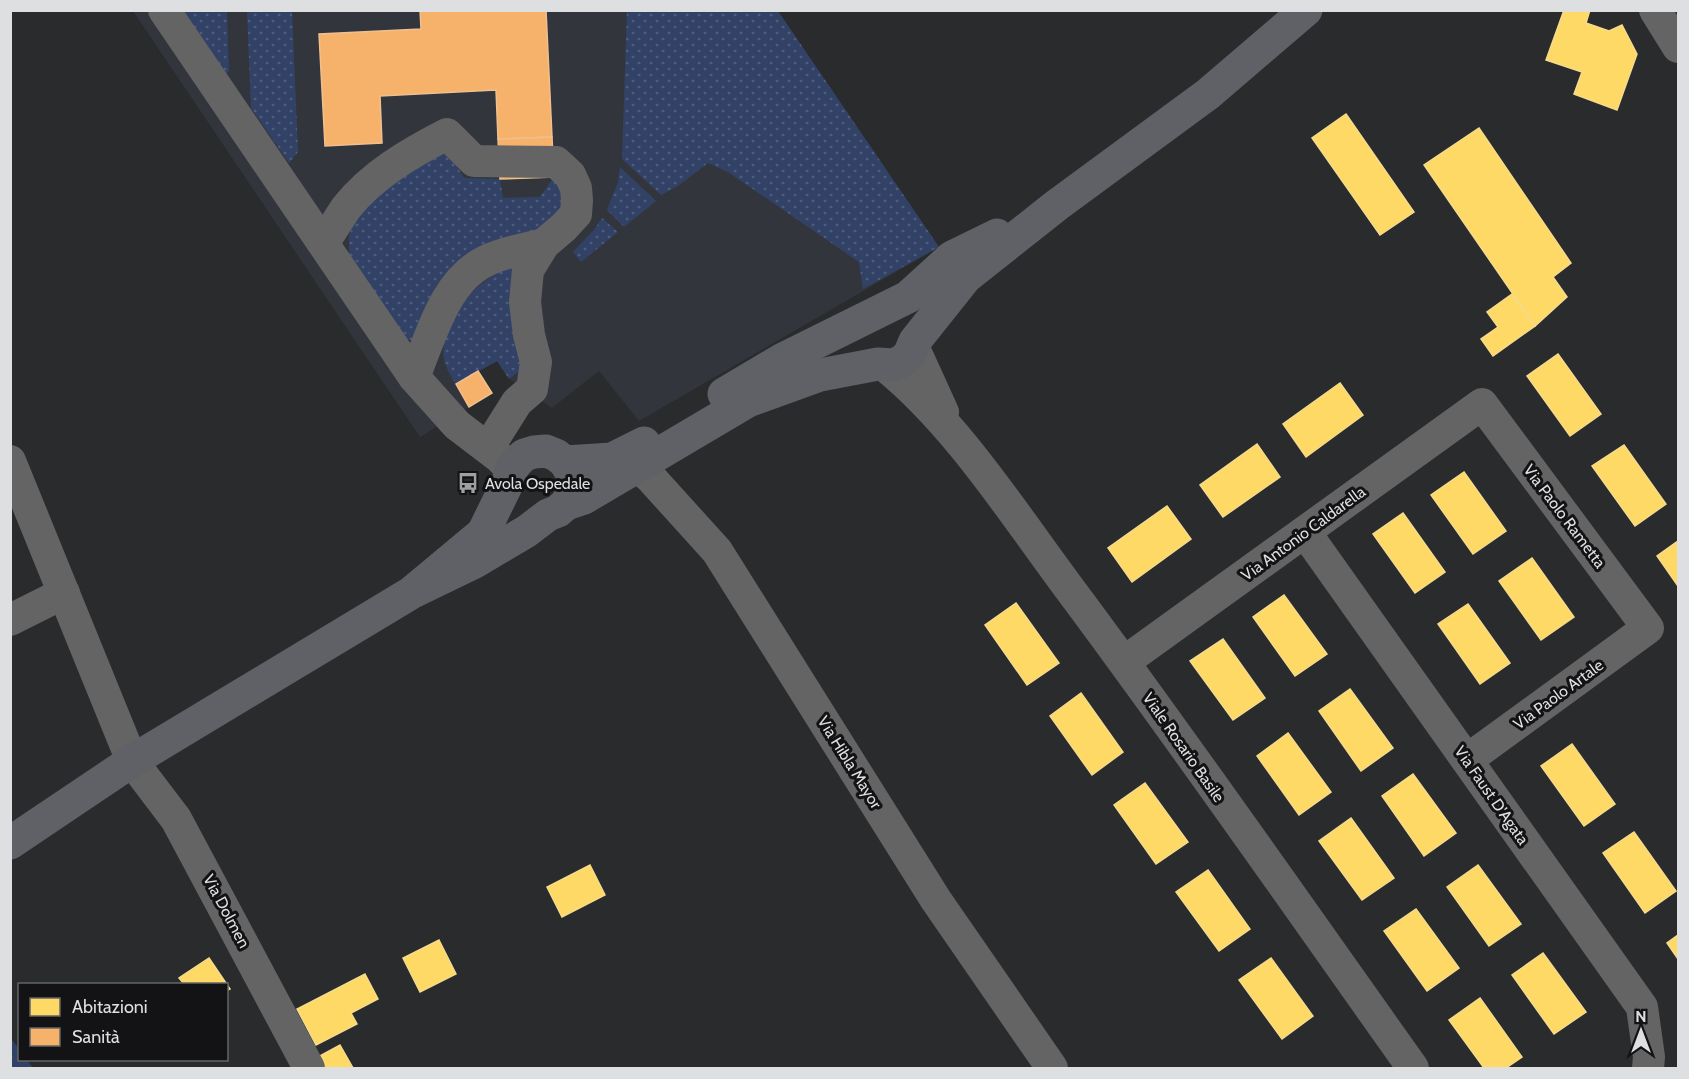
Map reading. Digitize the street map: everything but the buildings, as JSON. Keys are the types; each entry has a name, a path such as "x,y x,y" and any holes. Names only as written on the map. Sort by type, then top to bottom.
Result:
{"main road":[{"path":"10,843 132,761 411,593 473,563 557,510 584,498 748,401 820,375 902,361 909,355 914,343 966,277 1057,205 1208,94 1306,10"},
{"path":"565,462 612,459 637,446 783,358 908,297 952,258 1057,205"},
{"path":"881,364 864,354 859,338 864,321 874,313 888,310 903,315 912,326 914,343"},
{"path":"411,593 483,533 509,477 516,463 524,455 546,451 556,454 565,462 574,483 572,494 557,510 528,514 513,501 509,477"}],"street":[{"path":"164,10 414,377 457,425 499,457 509,477"},
{"path":"1655,10 1678,47"},
{"path":"323,243 347,207 380,175 416,150 447,134 474,161 556,162 570,175 576,188 576,214 544,244 528,270 525,303 529,335 536,362 532,389 517,402 488,448"},
{"path":"414,377 445,303 462,278 485,261 544,244"},
{"path":"914,343 950,429"},
{"path":"881,364 898,376 950,429"},
{"name":"Via Antonio Caldarella","path":"1124,662 1482,404"},
{"name":"Via Paolo Rametta","path":"1482,404 1648,628"},
{"name":"Viale Rosario Basile","path":"950,429 1124,662 1413,1068"},
{"name":"Via Dolmen","path":"10,461 132,761 176,819 309,1068"},
{"name":"Via Hibla Mayor","path":"637,466 650,477 717,551 936,900 1052,1068"},
{"name":"Via Faust D'Agata","path":"1305,532 1642,1007 1649,1057 1648,1068"},
{"path":"10,620 64,593"},
{"name":"Via Paolo Artale","path":"1467,760 1648,628"}],"shaded area":[{"path":"133,11 778,11 939,247 639,421 599,371 552,408 509,379 497,361 479,371 492,393 420,437"}],"green space":[{"path":"179,11 227,11 229,71 222,78"},
{"path":"247,11 292,11 298,152 289,163 251,108"},
{"path":"627,11 778,11 939,247 863,289 859,262 728,172 708,163 678,186 661,195 622,159"},
{"path":"445,147 464,178 500,179 503,198 540,197 554,177 569,202 411,340 403,339 349,257 349,235 363,202"},
{"path":"620,167 656,201 624,227 607,210 618,182"},
{"path":"602,218 618,232 581,262 573,252"},
{"path":"514,265 529,364 509,379 497,361 456,384 444,359 447,329 454,315 475,289"},
{"path":"10,1037 18,1048 18,1061 28,1061 33,1068 11,1068"}],"place":[{"name":"Avola Ospedale","path":"468,483"}]}
